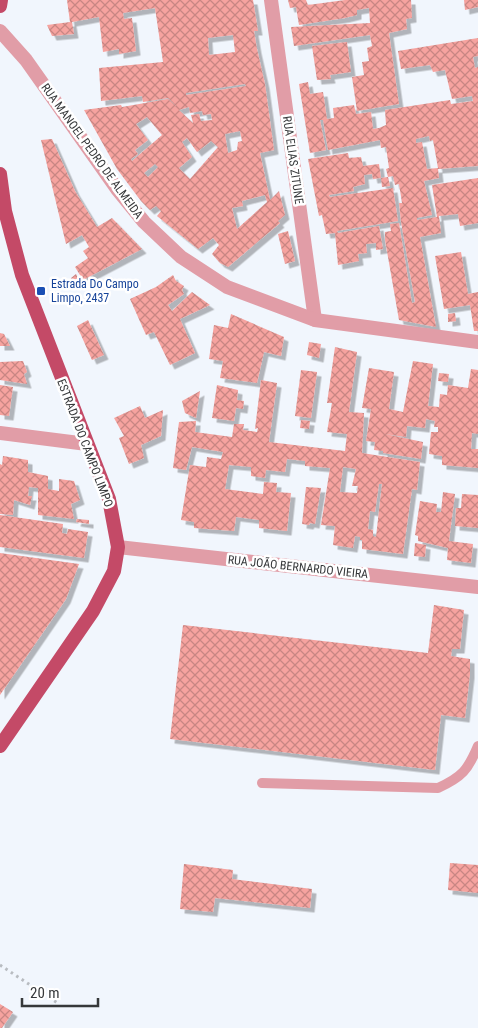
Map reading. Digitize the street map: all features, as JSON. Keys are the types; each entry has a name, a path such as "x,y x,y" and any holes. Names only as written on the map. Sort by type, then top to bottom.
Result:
{"main road":[{"path":"0,6 1,0"},
{"name":"ESTRADA DO CAMPO LIMPO","path":"0,174 6,235 109,499 118,547 114,571 93,612 0,746"}],"street":[{"name":"RUA ELIAS ZITUNE","path":"272,0 316,320"},
{"name":"RUA MANOEL PEDRO DE ALMEIDA","path":"0,31 26,60 117,189 144,222 181,257 227,287 316,320 478,342"},
{"path":"0,433 87,444"},
{"name":"RUA JOÃO BERNARDO VIEIRA","path":"118,547 478,587"}],"lane":[{"path":"262,782 438,788 458,779 469,766 478,746"}],"path":[{"path":"0,965 59,1004"}],"building":[{"path":"67,0 253,0 258,31 254,31 265,84 274,150 260,153 270,200 279,191 285,215 278,221 280,223 228,267 220,263 212,254 219,245 213,238 198,249 157,216 161,211 156,206 150,210 141,201 117,169 84,110 121,105 122,107 168,99 176,106 168,98 143,102 142,96 101,101 99,68 163,62 155,8 123,13 124,19 132,18 136,51 119,54 119,49 103,52 99,17 72,22 74,34 52,36 47,25 70,22","holes":["233,35 235,52 209,55 208,38","245,84 246,86 186,95 186,93","189,107 190,113 202,111 203,115 211,114 212,120 201,121 199,114 191,115 193,123 179,110","147,117 162,135 132,161 131,159 138,154 135,150 148,140 136,124","240,131 242,141 238,142 237,150 228,153 225,134","187,138 197,152 211,141 218,147 190,179 179,168 192,157 182,142","155,164 158,167 148,177 144,173","265,195 267,202 237,229 232,208 243,206 242,201"]},
{"path":"288,0 306,0 308,5 345,0 411,0 412,18 406,19 407,29 389,33 399,104 357,111 352,77 364,75 362,62 369,61 367,48 372,46 370,35 294,46 291,27 370,23 369,8 357,10 357,15 345,18 299,25 296,7 290,8"},
{"path":"464,0 478,0 478,7 465,10"},
{"path":"478,38 478,56 473,57 475,68 478,67 478,166 438,169 439,178 424,181 432,215 417,218 417,220 437,217 432,185 478,178 478,223 460,226 458,214 439,216 441,233 420,237 436,327 399,320 385,240 385,232 391,231 390,224 399,223 412,303 415,302 401,222 399,203 402,203 399,184 395,185 393,176 388,177 386,169 389,168 386,147 381,148 380,140 328,150 323,120 320,120 326,150 310,153 299,84 308,82 310,94 323,92 327,119 334,118 333,108 354,105 356,114 371,112 373,129 386,125 385,110 450,100 451,104 473,101 472,96 452,99 445,70 433,72 430,65 401,69 398,51","holes":["429,136 430,141 433,140 438,168 427,169 422,142 416,143 416,139"]},
{"path":"347,42 351,72 330,75 331,79 317,80 312,46"},
{"path":"52,139 75,191 97,227 112,218 142,249 83,280 75,267 88,258 83,251 89,247 82,235 66,244 41,140"},
{"path":"348,153 349,158 361,157 363,166 379,164 381,178 373,179 372,174 364,175 365,184 353,187 354,191 329,195 330,197 393,188 398,221 337,231 338,233 379,226 383,249 376,250 376,243 366,244 367,253 358,254 359,261 338,265 335,233 326,234 322,215 319,216 308,159"},
{"path":"388,177 390,186 382,187 381,178"},
{"path":"288,231 295,261 285,264 278,234"},
{"path":"461,252 468,294 478,292 478,331 474,331 470,305 444,309 435,256"},
{"path":"76,274 80,282 75,285 71,278"},
{"path":"173,275 176,281 184,286 182,290 184,294 168,305 172,311 192,292 210,305 180,319 195,353 170,365 154,332 146,335 130,299 156,287"},
{"path":"455,313 456,321 448,322 448,314"},
{"path":"231,314 284,337 281,356 264,352 257,383 220,378 223,361 209,359 214,325 228,328"},
{"path":"88,320 104,355 92,360 77,326"},
{"path":"0,333 4,334 10,346 0,346"},
{"path":"309,342 321,344 319,358 307,355"},
{"path":"335,347 357,352 349,412 364,413 362,453 420,462 417,490 412,489 403,554 362,549 362,540 360,540 360,537 355,536 353,548 333,545 335,526 321,525 330,468 305,466 305,461 287,459 285,472 266,470 265,478 251,476 251,467 229,465 225,489 263,494 264,482 277,483 276,492 291,493 287,531 259,528 259,520 236,517 234,531 194,528 194,522 181,520 190,465 206,467 207,457 221,459 223,452 192,447 186,470 173,468 179,422 196,421 195,432 232,437 234,424 244,424 243,430 257,432 258,428 255,429 261,380 277,383 269,442 345,451 347,434 327,432 332,403 327,403","holes":["343,467 356,469 352,486 358,486 357,493 340,492","379,484 382,484 376,537 373,536 373,530 368,529 370,511 375,512"]},
{"path":"23,361 27,372 24,374 27,384 0,380 0,362"},
{"path":"413,361 433,364 428,406 439,407 440,394 447,395 448,385 468,388 471,369 478,370 478,434 472,433 471,449 478,449 478,468 442,465 442,456 429,454 431,432 438,432 438,427 434,427 435,421 426,419 425,428 407,426 406,437 385,434 423,442 421,459 383,453 383,451 374,450 375,442 366,441 371,409 362,408 369,368 394,372 389,409 403,412"},
{"path":"301,370 317,372 311,418 295,416"},
{"path":"439,373 449,374 448,382 438,381"},
{"path":"0,385 13,387 9,416 0,415"},
{"path":"217,385 238,390 237,400 244,401 243,409 236,408 234,421 212,418"},
{"path":"200,391 196,418 185,413 182,401"},
{"path":"140,406 145,418 163,410 161,436 141,445 144,458 129,464 119,438 124,436 114,418"},
{"path":"301,420 310,421 309,429 300,428"},
{"path":"3,456 28,460 28,472 48,476 48,489 59,491 59,479 74,481 80,500 71,504 74,519 38,515 38,488 29,487 28,496 32,496 30,505 14,500 13,515 0,514 0,464 2,465"},
{"path":"306,487 321,488 315,524 310,523 309,525 302,524"},
{"path":"443,492 455,494 449,541 473,544 471,563 447,560 448,548 418,541 418,536 415,535 420,501 437,504 436,512 441,512"},
{"path":"462,494 478,495 478,528 455,526 456,508 461,508"},
{"path":"0,515 63,524 62,533 67,534 68,529 88,532 84,558 0,547"},
{"path":"77,519 89,520 89,524 76,522"},
{"path":"415,543 426,545 425,557 414,556"},
{"path":"0,553 79,564 66,599 0,695"},
{"path":"434,605 464,610 460,649 452,649 451,656 470,659 465,718 441,715 435,770 170,739 183,625 428,653"},
{"path":"450,863 478,865 478,893 448,890"},
{"path":"184,864 233,870 232,879 312,889 310,908 215,898 213,912 180,909"},
{"path":"0,1004 13,1012 2,1028 0,1028"}],"place":[{"name":"Estrada Do Campo Limpo, 2437","path":"41,291"}]}
